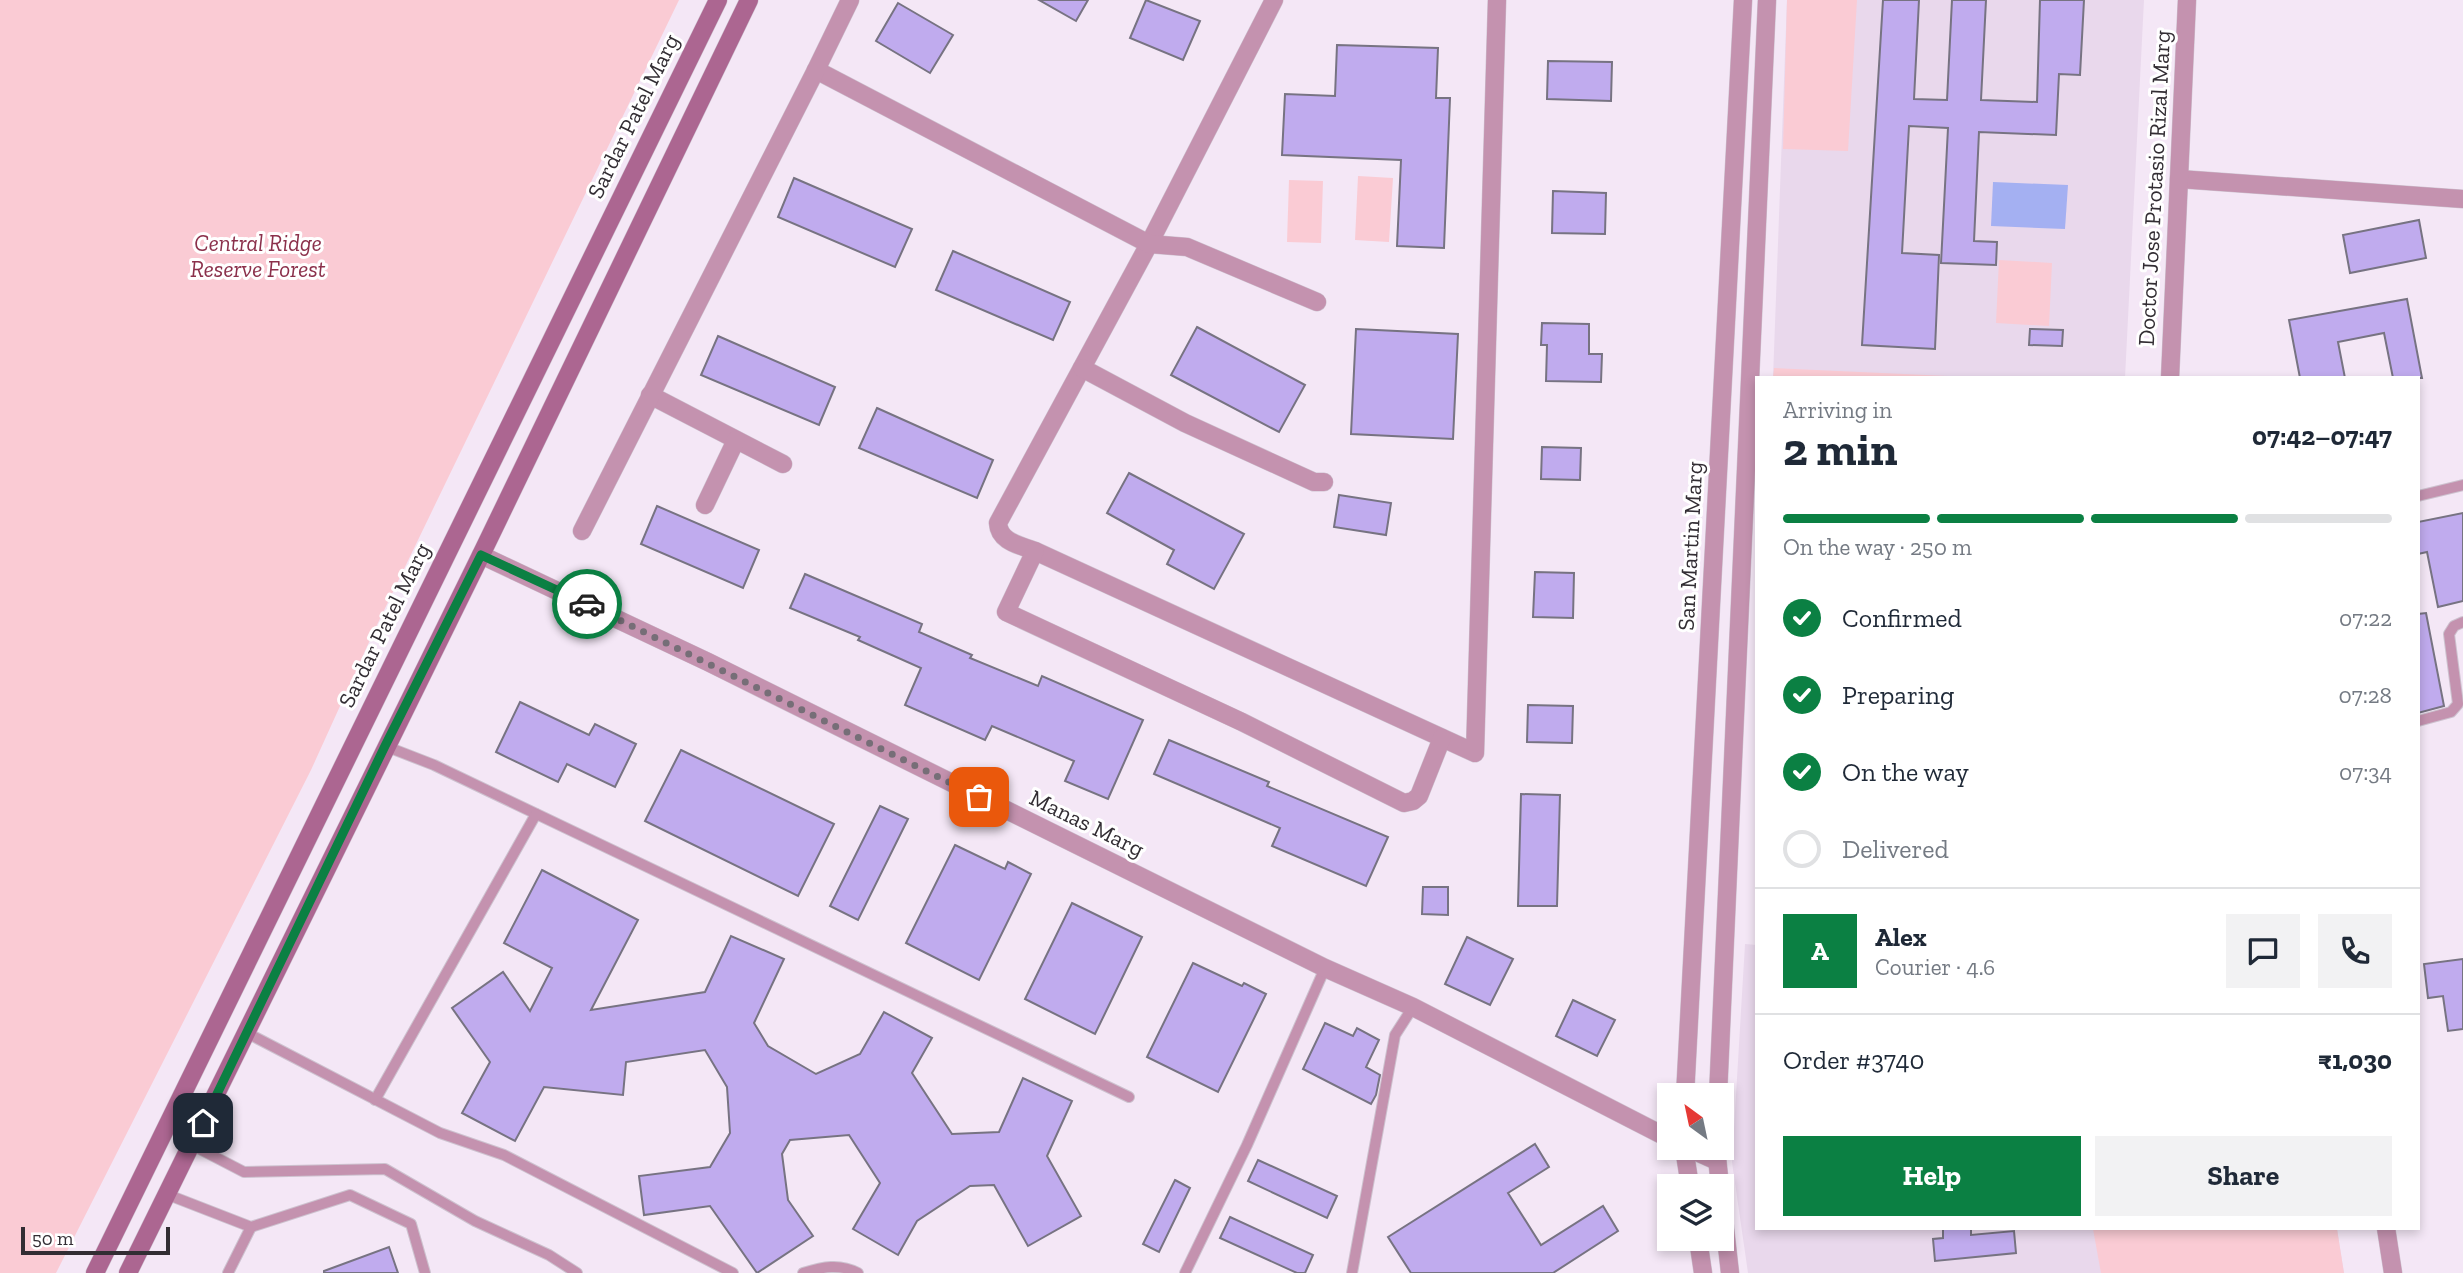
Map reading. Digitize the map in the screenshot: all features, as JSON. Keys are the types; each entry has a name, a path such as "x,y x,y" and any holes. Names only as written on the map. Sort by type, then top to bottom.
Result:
{"main road":[{"name":"Sardar Patel Marg","path":"95,1273 718,0"},
{"path":"128,1273 481,555 749,0"}],"street":[{"path":"582,531 850,0"},
{"path":"1274,0 1149,244 998,523 1000,535 1475,754 1497,0"},
{"name":"San Martin Marg","path":"1686,1083 1743,0"},
{"path":"1719,1083 1767,0"},
{"name":"Doctor Jose Protasio Rizal Marg","path":"2170,376 2187,0"},
{"path":"816,70 1149,244 1187,247 1317,302"},
{"path":"2179,179 2463,199"},
{"path":"1082,368 1185,423 1314,482 1324,482"},
{"path":"650,394 783,464"},
{"path":"705,505 736,440"},
{"path":"1035,551 1006,612 1242,722 1404,803 1419,796 1442,738"},
{"name":"Manas Marg","path":"481,555 708,662 1325,968 1413,1007 1657,1132"},
{"path":"2386,1230 2393,1273"},
{"path":"1700,1251 1703,1273"},
{"path":"1728,1251 1730,1273"}],"lane":[{"path":"2420,496 2463,485"},
{"path":"2420,720 2451,712 2458,704 2449,634 2454,626 2463,622"},
{"path":"385,746 433,765 1129,1097"},
{"path":"375,1100 536,814"},
{"path":"1185,1273 1247,1145 1325,968"},
{"path":"1352,1273 1395,1035 1413,1007"},
{"path":"247,1033 439,1133 504,1155 733,1273"},
{"path":"192,1145 244,1172 385,1169 475,1221 549,1255 577,1273"},
{"path":"166,1194 251,1227 350,1195 411,1224 425,1273"},
{"path":"228,1273 251,1227"},
{"path":"803,1273 827,1266 846,1267 858,1273"}],"shaded area":[{"path":"1787,0 2144,0 2125,376 1773,376"},
{"path":"1745,944 1755,945 1755,1230 2337,1230 2344,1273 1748,1273 1732,1162"}],"green space":[{"name":"Central Ridge Reserve Forest","path":"0,0 679,0 375,629 311,770 56,1273 0,1273"},
{"path":"1787,0 1857,0 1848,151 1783,149"},
{"path":"1358,176 1393,178 1389,242 1355,240"},
{"path":"1289,180 1323,181 1321,243 1287,242"},
{"path":"1999,260 2052,263 2049,326 1996,323"},
{"path":"1774,368 1948,376 1773,376"},
{"path":"2093,1230 2337,1230 2344,1273 2101,1273"}],"water":[{"path":"1993,182 2068,185 2065,229 1991,226"}],"building":[{"path":"1039,0 1088,0 1076,21"},
{"path":"1146,0 1200,21 1183,60 1130,38"},
{"path":"1883,0 1919,0 1914,99 1947,100 1952,0 1986,0 1981,100 2037,102 2040,0 2084,0 2080,75 2059,74 2056,135 1979,132 1974,241 1997,242 1996,265 1941,263 1948,128 1909,126 1902,253 1939,255 1935,349 1862,345"},
{"path":"898,3 953,35 930,73 876,41"},
{"path":"1337,45 1438,48 1436,98 1450,98 1444,248 1397,246 1401,160 1282,155 1285,94 1335,96"},
{"path":"1548,61 1612,62 1611,101 1547,99"},
{"path":"794,178 912,229 895,267 778,217"},
{"path":"1553,191 1606,193 1605,234 1552,233"},
{"path":"2419,220 2426,258 2350,273 2343,235"},
{"path":"953,251 1070,302 1053,340 936,290"},
{"path":"2407,299 2422,378 2393,376 2384,333 2338,342 2345,376 2300,376 2289,320"},
{"path":"1542,323 1589,324 1589,354 1602,354 1601,382 1546,381 1547,345 1541,345"},
{"path":"1197,327 1305,385 1279,432 1171,375"},
{"path":"1356,329 1458,334 1453,439 1351,434"},
{"path":"2030,329 2063,330 2062,346 2029,345"},
{"path":"718,336 835,387 819,425 701,375"},
{"path":"877,408 993,460 977,498 859,448"},
{"path":"1542,447 1581,448 1580,480 1541,479"},
{"path":"1129,473 1244,534 1214,589 1167,564 1174,550 1107,513"},
{"path":"1339,495 1391,503 1386,535 1334,527"},
{"path":"657,506 759,550 743,588 641,544"},
{"path":"2463,513 2463,601 2438,607 2427,552 2420,554 2420,522"},
{"path":"1535,572 1574,573 1573,618 1533,617"},
{"path":"805,574 922,624 919,632 972,655 970,658 1038,686 1042,676 1143,720 1108,799 1065,781 1074,761 992,726 985,740 905,705 921,668 858,640 860,637 790,608"},
{"path":"2426,613 2444,706 2420,712 2420,614"},
{"path":"520,702 589,735 595,724 636,744 615,787 567,764 558,782 496,752"},
{"path":"1528,705 1573,706 1572,743 1527,742"},
{"path":"1169,740 1269,782 1267,786 1388,837 1366,886 1272,846 1280,828 1154,774"},
{"path":"681,750 834,824 798,896 645,821"},
{"path":"1521,794 1560,795 1557,906 1518,906"},
{"path":"880,806 908,819 858,920 830,906"},
{"path":"955,845 1005,869 1008,862 1031,874 979,980 906,943"},
{"path":"542,870 638,920 591,1010 705,992 731,936 784,959 754,1023 768,1046 816,1074 860,1054 884,1012 932,1038 912,1073 952,1134 999,1132 1023,1078 1072,1101 1047,1156 1081,1216 1028,1246 994,1185 970,1186 917,1221 898,1255 853,1229 880,1183 849,1135 790,1140 782,1154 788,1200 813,1236 757,1273 710,1206 644,1215 639,1176 710,1167 730,1133 727,1087 705,1050 626,1062 623,1095 544,1087 515,1141 462,1113 490,1062 452,1008 503,972 530,1011 552,968 504,943"},
{"path":"1423,887 1448,887 1448,915 1422,914"},
{"path":"1072,903 1142,937 1095,1034 1025,999"},
{"path":"1467,937 1513,959 1490,1005 1445,984"},
{"path":"2463,959 2463,1029 2448,1031 2443,996 2428,998 2424,964"},
{"path":"1193,963 1266,994 1218,1092 1147,1057"},
{"path":"1573,1000 1615,1020 1597,1056 1556,1036"},
{"path":"1325,1023 1353,1036 1357,1028 1379,1040 1366,1067 1380,1075 1376,1095 1371,1104 1303,1069"},
{"path":"1535,1144 1549,1167 1508,1193 1541,1245 1603,1206 1618,1231 1553,1273 1411,1273 1388,1237"},
{"path":"1258,1160 1337,1196 1327,1218 1248,1181"},
{"path":"1175,1180 1190,1188 1159,1252 1143,1244"},
{"path":"1230,1217 1313,1255 1305,1273 1297,1273 1220,1238"},
{"path":"1943,1230 1971,1230 1971,1235 2014,1231 2016,1253 1935,1261 1933,1239 1943,1238"},
{"path":"389,1247 398,1273 324,1273 324,1271"}],"way so far":[{"path":"587,604 979,797"}],"route":[{"path":"203,1123 385,746 481,555 587,604"}]}
